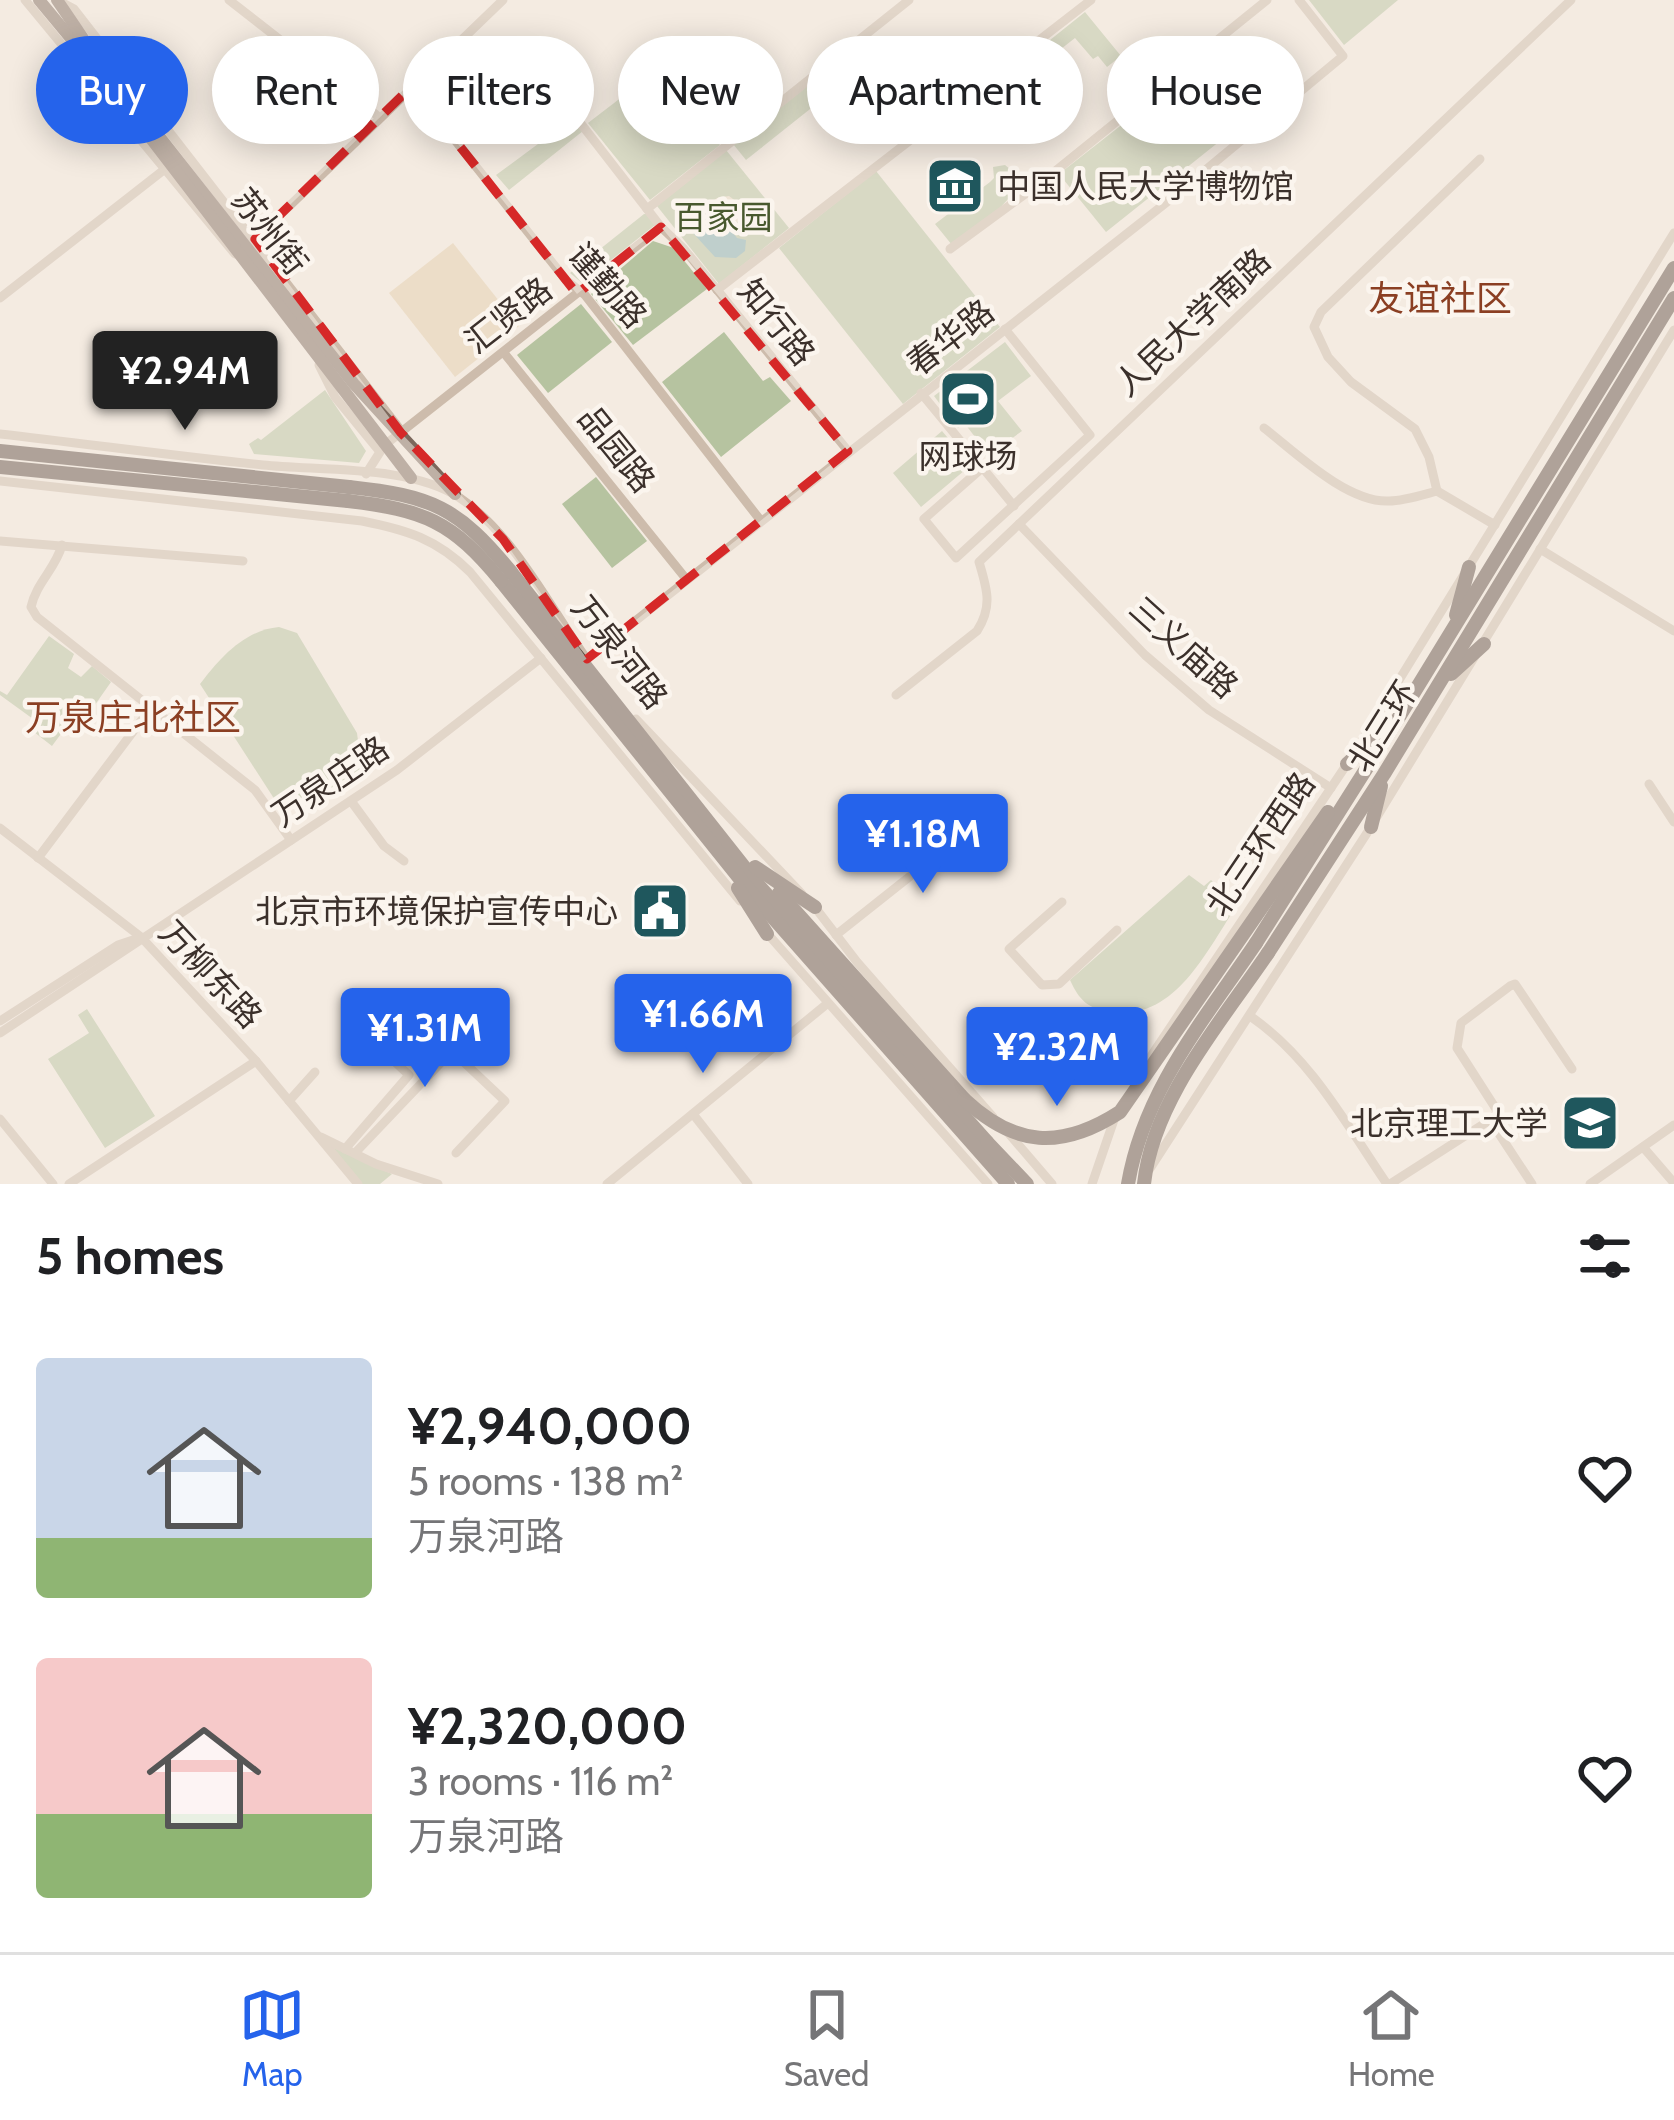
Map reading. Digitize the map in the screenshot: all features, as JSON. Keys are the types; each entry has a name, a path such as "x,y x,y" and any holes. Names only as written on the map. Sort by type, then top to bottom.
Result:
{"highway":[{"name":"北三环","path":"1142,1184 1161,1123 1181,1084 1674,268"},
{"name":"北三环","path":"1262,948 1384,775 1674,298"},
{"path":"0,437 44,457"},
{"name":"万泉河路","path":"0,451 349,494"},
{"name":"万泉河路","path":"0,467 74,476 410,495 445,509 484,538 506,577 705,827 982,1146"},
{"path":"0,479 74,476"},
{"path":"1451,631 1469,567"},
{"path":"1439,685 1484,644"},
{"path":"1346,764 1400,717"},
{"path":"755,867 964,1099 999,1128 1036,1138 1081,1133 1120,1112 1328,812 1369,766"},
{"path":"1371,827 1384,775"},
{"path":"705,827 814,907"},
{"path":"705,827 767,934"},
{"path":"1128,1184 1138,1136 1158,1089 1262,948"},
{"path":"982,1146 1008,1184"},
{"path":"982,1146 1027,1184"}],"main road":[{"name":"苏州街","path":"39,0 235,246 247,248 316,356 383,448 411,478"},
{"name":"苏州街","path":"58,0 91,50 389,427 401,433 455,494"}],"street":[{"name":"苏州街","path":"25,0 227,248 247,248"},
{"path":"230,0 276,36"},
{"path":"465,36 503,0"},
{"path":"647,208 909,0"},
{"path":"717,290 1091,0"},
{"path":"950,249 1043,181 1267,0"},
{"name":"春华路","path":"587,658 1167,202 1343,56 1299,0"},
{"name":"人民大学南路","path":"896,695 977,631 989,594 979,562 1571,0"},
{"path":"379,117 403,94"},
{"name":"知行路","path":"594,140 848,452"},
{"path":"247,248 352,144"},
{"name":"谨勤路","path":"458,144 761,521"},
{"path":"1437,491 1430,457 1415,430 1351,382 1328,357 1314,327 1321,312 1480,159"},
{"path":"0,298 165,170"},
{"name":"汇贤路","path":"383,448 661,227"},
{"name":"北三环西路","path":"1092,1184 1118,1108 1346,764 1674,233"},
{"path":"982,467 924,519 956,558 1090,436 1005,329"},
{"path":"1142,1184 1187,1107 1371,827 1674,330"},
{"name":"品园路","path":"504,353 687,580"},
{"path":"921,393 1014,506"},
{"path":"1264,428 1316,470 1370,499 1388,502 1437,491 1495,525"},
{"name":"万泉河路","path":"0,437 411,478 455,494 502,539 637,721 814,907 1052,1184"},
{"path":"362,521 366,474 383,448"},
{"path":"411,478 416,533"},
{"name":"万泉河路","path":"0,479 362,521 416,533 445,548 767,934 988,1184"},
{"path":"416,533 455,494"},
{"path":"445,548 471,506"},
{"name":"三义庙路","path":"1019,524 1145,655 1209,710 1330,788"},
{"path":"0,541 243,561"},
{"path":"62,545 58,561 34,594 31,607 37,617 256,790 291,840"},
{"path":"1540,549 1674,631"},
{"name":"万泉庄路","path":"0,1033 398,770 541,658"},
{"path":"38,858 150,709"},
{"path":"1649,784 1674,822"},
{"path":"351,801 384,846 404,861"},
{"path":"836,935 981,820"},
{"name":"万柳东路","path":"0,828 141,937 256,1061 358,1184"},
{"path":"1062,902 1010,949 1042,985 1059,984 1117,930"},
{"name":"万泉庄路","path":"0,1021 118,945 141,937"},
{"path":"1250,1016 1276,1034 1313,1075 1388,1184 1498,1112 1457,1048 1461,1023 1510,986 1515,985 1571,1070"},
{"path":"607,1184 828,1004"},
{"path":"350,1151 409,1075 367,1036"},
{"path":"350,1151 452,1051 505,1101 456,1153"},
{"path":"69,1184 256,1061"},
{"path":"289,1101 315,1072"},
{"path":"1139,1074 1187,1107"},
{"path":"996,1120 1043,1133 1088,1124 1118,1108"},
{"path":"693,1114 748,1184"},
{"path":"0,1119 53,1184"},
{"path":"1490,1120 1532,1184"},
{"path":"1591,1184 1674,1125"},
{"path":"317,1135 438,1184"},
{"path":"1643,1147 1674,1183"},
{"path":"1024,1150 1027,1184"}],"highlighted area":[{"path":"412,86 577,294 661,227 848,451 587,659 503,539 401,433 255,239"}],"green space":[{"path":"1309,0 1398,0 1344,45"},
{"path":"1085,12 1107,39 1107,67 1083,47 1083,36 1055,36"},
{"path":"807,84 807,111 783,131 783,104"},
{"path":"618,100 618,144 720,145 650,200 594,130 594,118"},
{"path":"1107,136 1107,144 1216,144 1106,232 1059,174"},
{"path":"538,144 567,144 509,190 496,175"},
{"path":"733,144 766,144 746,160"},
{"name":"百家园","path":"726,150 789,228 719,284 657,206"},
{"path":"1005,165 1025,181 997,211 952,245 935,224 990,182 993,167"},
{"path":"876,171 1000,327 903,404 779,248"},
{"path":"650,214 655,225 582,283 570,273"},
{"path":"653,241 674,248 707,289 633,345 591,294"},
{"path":"581,304 612,342 548,393 517,355"},
{"path":"724,332 763,381 770,377 791,401 721,457 662,382"},
{"name":"网球场","path":"1005,342 1031,376 998,401 1022,431 989,455 965,424 958,428 934,396"},
{"path":"325,390 366,451 359,463 254,454 249,444 261,440"},
{"path":"942,431 971,465 921,507 893,473"},
{"path":"596,477 647,541 612,568 562,504"},
{"path":"279,627 297,633 357,733 362,771 284,814 200,684 244,640"},
{"path":"49,636 74,654 68,668 81,677 92,666 111,682 78,729 69,723 52,746 34,732 40,724 0,695 0,691 7,695"},
{"path":"1189,875 1204,886 1211,880 1238,904 1187,979 1154,1006 1134,1012 1103,1011 1085,1002 1070,980"},
{"path":"87,1009 155,1116 105,1148 48,1059 89,1033 78,1015"},
{"path":"332,1147 392,1174 380,1184 361,1184"}],"shaded area":[{"path":"729,196 749,211 735,224 729,209 712,215 705,207"},
{"path":"453,243 519,326 455,377 389,293"}],"water":[{"path":"724,222 737,238 746,240 745,251 736,258 715,257 692,232 715,229"}],"place":[{"name":"中国人民大学博物馆","path":"955,186"},
{"name":"网球场","path":"968,399"},
{"name":"北京市环境保护宣传中心","path":"660,911"},
{"name":"北京理工大学","path":"1590,1123"}],"district":[{"name":"友谊社区","path":"1440,298"},
{"name":"万泉庄北社区","path":"133,717"}]}
